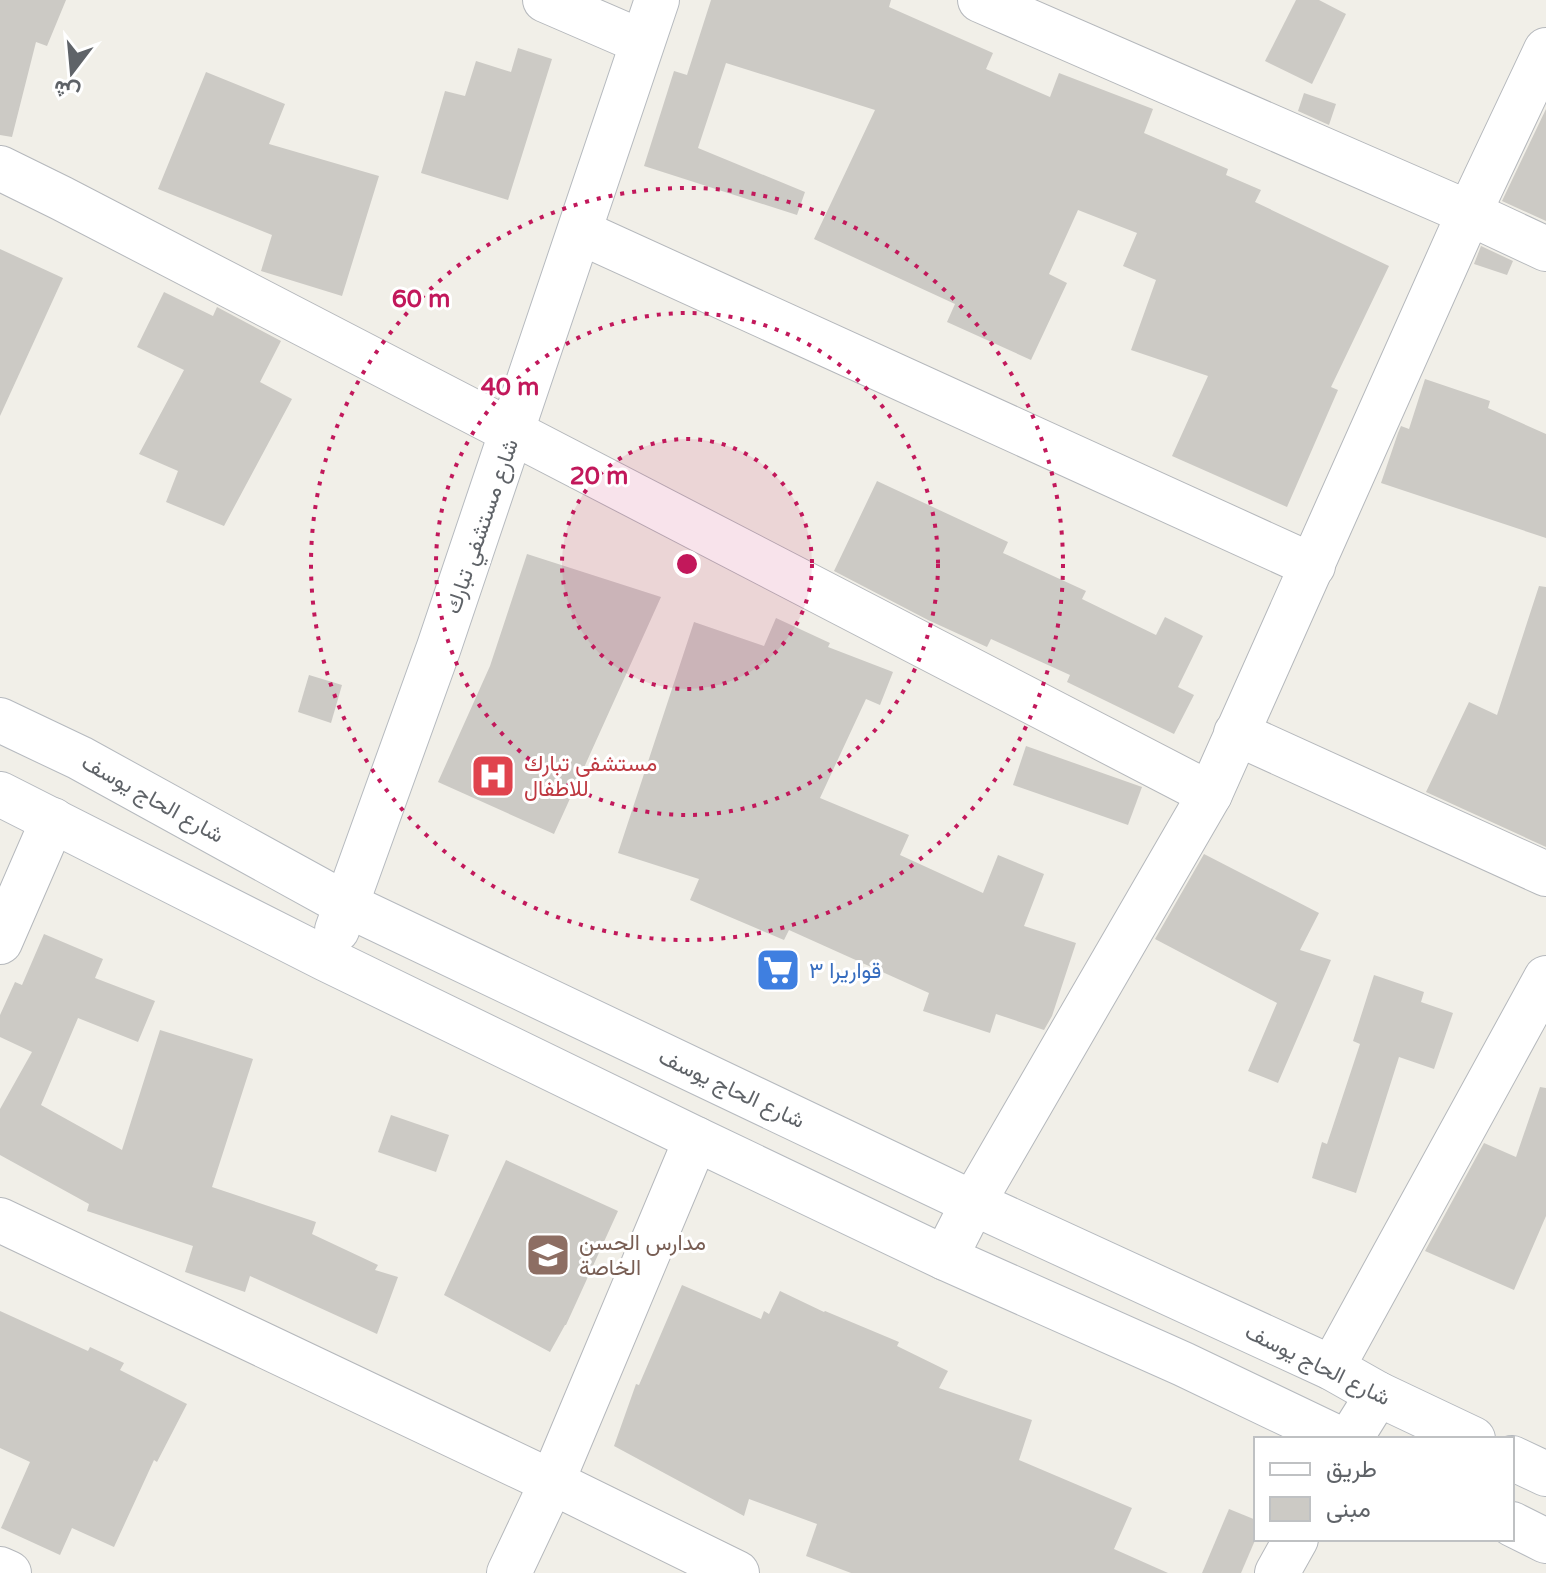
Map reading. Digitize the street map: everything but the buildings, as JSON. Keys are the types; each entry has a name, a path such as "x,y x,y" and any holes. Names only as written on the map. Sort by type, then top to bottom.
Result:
{"street":[{"path":"545,0 642,42"},
{"name":"شارع مستشفي تبارك","path":"326,959 434,661 657,0"},
{"path":"980,0 1546,249"},
{"path":"945,1258 973,1203 1210,794 1469,213 1546,50"},
{"path":"0,168 1210,794"},
{"path":"580,232 1313,566"},
{"name":"شارع الحاج يوسف","path":"0,720 80,758 347,905 973,1203 1332,1368 1378,1394 1469,1437"},
{"path":"1236,733 1546,874"},
{"path":"0,794 326,959 696,1139 945,1258 1183,1364 1336,1437"},
{"path":"0,942 53,820"},
{"path":"1332,1368 1546,978"},
{"path":"509,1573 552,1482 696,1139"},
{"path":"0,1220 737,1573"},
{"path":"1351,1437 1378,1394"},
{"path":"1514,1459 1546,1474"},
{"path":"1514,1525 1546,1541"},
{"path":"1277,1573 1295,1541"},
{"path":"0,1569 9,1573"}],"place":[{"name":"مستشفى تبارك للاطفال","path":"493,776"},
{"name":"قواريرا ٣","path":"778,970"},
{"name":"مدارس الحسن الخاصة","path":"548,1255"}]}
